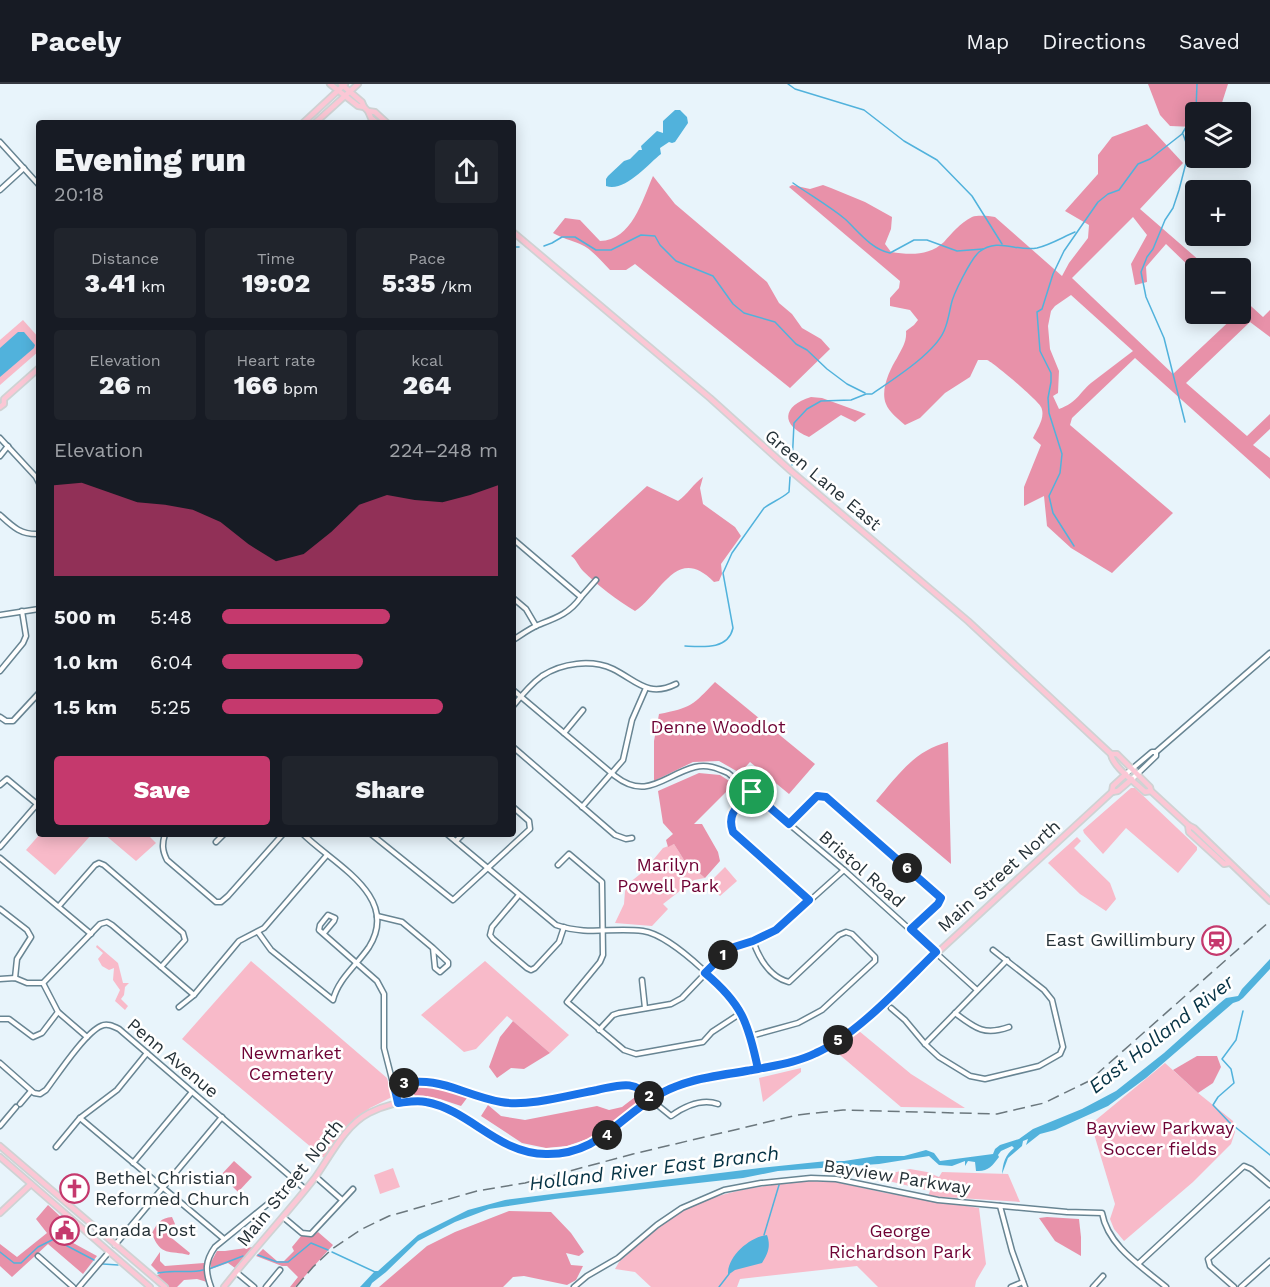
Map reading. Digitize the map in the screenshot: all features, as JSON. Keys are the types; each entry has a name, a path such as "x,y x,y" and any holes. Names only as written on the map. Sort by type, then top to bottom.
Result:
{"main road":[{"path":"330,84 358,106 364,107"},
{"path":"318,120 358,84"},
{"path":"306,120 343,85 362,102 364,107 375,112 384,120"},
{"path":"369,111 373,120"},
{"name":"Green Lane East","path":"516,235 968,621 1111,754 1111,759 1145,792 1151,791"},
{"path":"0,407 4,404 2,399 36,371"},
{"name":"Green Lane East","path":"1111,754 1117,754 1150,787 1151,791 1194,828 1270,901"},
{"name":"Main Street North","path":"1112,792 1113,786 1126,774"},
{"name":"Main Street North","path":"224,1287 315,1177 344,1136 355,1123 368,1114 398,1103 425,1101 451,1110 506,1145 544,1154 569,1152 592,1144 661,1093 686,1083 758,1069 815,1054 840,1040 861,1023 1112,792 1118,791 1132,779"},
{"path":"0,1146 165,1287"},
{"path":"0,1157 150,1287"},
{"path":"0,1213 31,1184"}],"street":[{"path":"0,142 36,182"},
{"path":"0,190 24,168"},
{"path":"0,438 36,477"},
{"path":"0,456 8,446"},
{"path":"0,515 15,530 28,535 36,534"},
{"path":"516,542 581,597"},
{"path":"516,638 536,626 562,616 574,607 596,580"},
{"path":"516,601 526,609 536,626"},
{"path":"0,615 36,609"},
{"path":"0,671 26,636 22,611"},
{"path":"1126,774 1152,752 1156,752 1270,653"},
{"path":"516,703 540,677 558,667 578,664 595,663 611,668 646,688 657,691 676,684"},
{"path":"582,807 623,760 632,720 646,688"},
{"name":"Bristol Road","path":"516,693 622,782 646,787 695,767 708,766 728,772 844,870 977,990"},
{"path":"0,717 6,721 13,721 36,696"},
{"path":"564,733 583,710"},
{"path":"516,750 615,835 626,839 632,838"},
{"path":"1132,779 1156,756 1156,752"},
{"path":"0,785 7,779 36,801"},
{"path":"752,792 734,810 730,818 733,832 809,900"},
{"path":"789,824 817,796 826,797 941,898 938,904 911,929"},
{"path":"0,847 36,805"},
{"path":"376,837 453,900 530,829 529,821 516,810"},
{"path":"164,837 162,843 166,860 210,898 221,902 280,837"},
{"path":"216,842 221,837"},
{"path":"258,932 270,950 333,1000 337,987 372,940 377,916 375,904 366,888 306,837"},
{"path":"451,837 556,925 591,932 603,930 655,933 673,945 720,985 741,1013 751,1036 758,1069"},
{"path":"456,841 460,837"},
{"path":"558,865 569,854 602,882 602,959 567,1002 599,1030 624,1050 636,1054 704,1043 712,1032 741,1013"},
{"path":"179,1007 194,995 239,941 264,928 327,855"},
{"path":"0,858 91,934"},
{"path":"58,906 95,865 99,863 104,865 183,933 185,940 161,967"},
{"path":"599,1030 613,1015 671,1004 682,998 725,953 776,930 844,870"},
{"path":"519,895 492,927 490,934 527,968 531,970 535,968 559,942 564,927"},
{"path":"0,909 27,930 31,937 17,958 15,978"},
{"path":"324,933 334,921 332,916 328,915 319,930 383,989 384,1048 398,1103"},
{"path":"377,916 402,922 433,948 448,962 448,965 440,972 437,972 435,968 433,948"},
{"path":"0,979 15,978 27,983 43,983 100,924 107,922 194,995"},
{"path":"751,1036 798,1023 822,1010 875,961 875,957 852,934 846,932 839,935 789,982 784,981 766,967 759,958 753,941"},
{"path":"891,1008 939,1057 970,1076 985,1079 1039,1066 1060,1054 1063,1047 1052,1000 1044,990 993,950"},
{"path":"925,1044 1006,960"},
{"path":"642,980 645,1008"},
{"path":"43,983 58,1012 87,1037"},
{"path":"0,1019 9,1019 33,1038 42,1033 58,1012"},
{"path":"955,1013 974,1027 984,1030 996,1032 1009,1027"},
{"name":"Penn Avenue","path":"31,1091 40,1094 46,1090 87,1037 100,1026 112,1025 305,1189"},
{"path":"56,1148 80,1118 117,1090 147,1053"},
{"path":"0,1063 31,1091 0,1126"},
{"path":"394,1085 422,1081 443,1083 502,1102 538,1101 628,1085 643,1090 671,1116 693,1104 709,1101 718,1104"},
{"path":"133,1162 192,1092"},
{"path":"115,1245 222,1117"},
{"path":"80,1118 224,1239"},
{"path":"1166,1287 1139,1263 1241,1168 1246,1166 1270,1185"},
{"path":"31,1184 37,1177"},
{"path":"315,1177 341,1199"},
{"name":"Bayview Parkway","path":"575,1287 587,1276 618,1258 657,1225 682,1208 733,1188 811,1178 836,1179 919,1197 1067,1212 1102,1212 1112,1238 1139,1263"},
{"path":"211,1287 206,1271 210,1253 296,1181"},
{"path":"283,1217 308,1236 352,1189"},
{"path":"1234,1287 1210,1266 1208,1259 1270,1203"},
{"path":"1000,1206 1024,1284 1011,1287"},
{"path":"79,1287 109,1252"},
{"path":"38,1256 73,1287"},
{"path":"1241,1287 1270,1261"},
{"path":"266,1287 280,1270"},
{"path":"236,1272 254,1287"},
{"path":"1093,1287 1103,1276"}],"green space":[{"path":"1148,84 1228,84 1222,102 1185,102 1185,127 1170,126 1160,115"},
{"path":"1147,124 1183,163 1140,209 1196,258 1185,258 1185,262 1166,244 1146,267 1147,282 1135,285 1131,264 1147,235 1133,217 1072,278 1173,374 1226,324 1248,324 1186,383 1247,436 1270,414 1270,429 1253,445 1270,458 1270,479 1135,358 1072,418 1070,425 1173,513 1112,573 1071,548 1047,526 1044,496 1024,506 1024,487 1041,445 1033,438 1040,423 1042,411 1033,397 991,362 978,360 970,377 945,393 920,418 905,425 891,413 884,398 887,380 904,345 906,331 918,320 910,310 890,306 890,298 899,288 900,281 789,187 792,185 810,189 823,185 865,202 892,217 891,229 885,244 891,252 912,254 932,250 972,217 995,217 1062,276 1088,238 1089,225 1065,211 1098,174 1098,155 1112,137","holes":["1071,295 1133,351 1091,383 1074,401 1059,409 1053,396 1058,393 1059,371 1050,349 1048,326 1051,311"]},
{"path":"653,176 675,204 767,282 779,303 792,314 802,328 821,339 830,349 790,388 635,264 626,270 610,270 584,246 553,233 565,218 580,220 600,241 620,234 634,218"},
{"path":"1251,306 1263,317 1270,310 1270,337 1251,323"},
{"path":"23,320 36,335 36,354 0,385 0,340"},
{"path":"811,397 822,398 866,414 855,422 841,415 809,437 793,427 788,416 794,405"},
{"path":"703,477 700,488 703,504 735,527 741,536 721,564 722,574 719,581 714,582 701,572 690,568 680,570 635,611 595,582 571,556 647,486 678,501"},
{"name":"Denne Woodlot","path":"715,682 815,764 789,794 750,762 740,773 719,761 693,762 654,781 654,741 659,714 678,710 691,704"},
{"path":"948,742 951,864 876,801 899,773 916,758"},
{"name":"Denne Woodlot","path":"699,773 720,775 734,784 694,824 702,824 718,852 720,861 705,878 684,860 674,844 668,847 666,840 673,834 663,823 658,791"},
{"path":"1131,788 1135,788 1197,847 1178,873 1126,828 1103,854 1084,833 1083,830"},
{"path":"37,837 89,837 55,875 26,850"},
{"path":"108,837 150,837 156,843 136,861"},
{"path":"1077,837 1081,841 1074,848 1110,883 1116,899 1106,911 1080,894 1048,863"},
{"name":"Marilyn Powell Park","path":"674,844 684,860 705,878 694,880 663,904 668,909 652,926 615,923 624,904 625,891 629,883 644,871 663,848"},
{"path":"725,867 737,881 720,896 708,884"},
{"path":"97,945 118,963 123,983 129,983 121,999 128,1006 125,1010 115,1001 120,990 113,980 114,968 109,970 102,966 98,959 103,953 96,947"},
{"name":"Newmarket Cemetery","path":"251,961 387,1078 392,1097 370,1108 348,1125 324,1158 182,1039"},
{"path":"485,961 569,1035 550,1053 507,1016 476,1049 464,1052 421,1015"},
{"path":"513,1021 550,1053 524,1069 511,1068 497,1078 489,1067 500,1037"},
{"path":"859,1031 911,1074 965,1108 901,1107 834,1050"},
{"path":"1197,1056 1217,1056 1221,1067 1213,1083 1198,1093 1173,1070"},
{"name":"Bayview Parkway Soccer fields","path":"1165,1063 1233,1121 1235,1132 1231,1144 1193,1182 1124,1241 1114,1229 1110,1219 1115,1204 1091,1124"},
{"path":"801,1068 801,1072 763,1102 759,1078"},
{"path":"430,1085 470,1094 461,1106 440,1099 415,1096 411,1089 414,1086"},
{"path":"635,1097 640,1104 602,1134 567,1146 546,1148 522,1143 481,1116 488,1105 501,1116 525,1120 597,1106 609,1110 622,1107"},
{"path":"234,1161 252,1177 238,1192 221,1175"},
{"path":"393,1168 400,1187 380,1194 374,1175"},
{"path":"910,1169 939,1177 942,1172 1008,1174 1020,1202 928,1196 930,1191 876,1178 878,1174"},
{"name":"George Richardson Park","path":"808,1181 835,1182 979,1208 986,1264 975,1287 878,1287 857,1266 740,1279 737,1287 651,1287 635,1272 615,1269 619,1262 668,1220 701,1202 753,1188"},
{"path":"48,1205 63,1219 53,1232 97,1256 83,1274 48,1244 12,1277 0,1266 0,1244 17,1257 47,1233 36,1219"},
{"path":"509,1211 551,1212 571,1233 584,1252 579,1256 566,1253 571,1265 583,1266 576,1280 567,1285 524,1276 513,1277 503,1287 379,1287 427,1246 455,1232"},
{"path":"172,1217 175,1224 168,1235 190,1253 189,1255 166,1251 155,1241 152,1233 156,1226 162,1220"},
{"path":"1039,1218 1079,1219 1081,1256 1055,1241"},
{"path":"318,1232 333,1245 295,1287 290,1287 298,1277 287,1266 256,1256 263,1249 277,1261 284,1261 294,1251 292,1247 302,1235 311,1237"},
{"path":"253,1247 235,1268 228,1263 211,1269 211,1262 217,1251"},
{"path":"160,1252 160,1261 165,1266 204,1263 207,1282 197,1279 184,1280 177,1287 167,1287 154,1276 160,1274 151,1265"}],"water":[{"path":"675,110 680,110 687,117 688,123 675,142 669,142 660,148 661,154 628,182 613,187 606,186 608,176 624,161 642,150 641,146 657,131 663,133 663,121"},
{"path":"18,332 24,332 35,345 34,348 0,377 0,348"},
{"path":"1270,959 1270,969 1243,998 1233,1003 1146,1078 1108,1106 1055,1130 1040,1134 1026,1145 1028,1139 1023,1141 1022,1146 1008,1158 1002,1174 1005,1159 1014,1148 1012,1146 1001,1151 999,1157 989,1168 980,1171 976,1171 975,1162 968,1161 965,1166 965,1161 952,1166 939,1165 929,1156 879,1164 778,1171 743,1178 555,1199 489,1209 455,1222 418,1241 370,1287 360,1287 375,1271 378,1271 418,1235 468,1210 505,1200 760,1168 877,1156 904,1156 926,1150 934,1153 940,1161 993,1154 1000,1145 1019,1139 1033,1129 1082,1109 1116,1091 1164,1053 1226,998 1238,996"},
{"path":"767,1235 768,1250 762,1263 735,1270 728,1275 735,1255 754,1239"}],"waterway":[{"path":"788,84 795,89 864,110 904,141 937,160 972,196 1002,244"},
{"path":"1074,546 1053,513 1049,496 1060,473 1062,454 1049,413 1051,373 1040,351 1037,312 1042,309 1053,274 1064,251 1098,202 1108,194 1119,190 1138,164 1150,159 1182,134 1196,110 1197,84"},
{"path":"1183,134 1188,148 1179,190 1173,208 1141,272 1146,297 1164,338 1185,422"},
{"path":"793,183 839,214 871,244 883,251 890,253 914,240 927,240 957,251 983,249"},
{"path":"792,465 794,423 807,409 821,401 851,400 872,394 912,366 939,340 944,331 955,293 979,252 1000,245 1037,248 1075,232"},
{"path":"544,246 562,237 575,237 596,250 611,250 641,235 655,236 660,245 676,261 713,276 733,304 744,313 775,322 796,344 807,350 827,369 847,384 865,393"},
{"path":"685,646 714,646 726,640 730,635 733,628 723,573 732,553 764,508 789,492 790,477"},
{"path":"1243,1011 1236,1040 1222,1059 1231,1069 1234,1083 1218,1097 1213,1105 1229,1122 1270,1155"},
{"path":"764,1235 779,1185"},
{"path":"0,1252 14,1263 21,1263 38,1247 54,1239 94,1260"},
{"path":"258,1255 277,1262 288,1262 311,1243 328,1250"},
{"path":"332,1252 375,1272"},
{"path":"209,1269 243,1256"},
{"path":"103,1264 118,1265"},
{"path":"158,1273 203,1270"},
{"path":"719,1287 729,1274"}],"railway":[{"path":"296,1287 332,1249 362,1229 389,1216 477,1191 525,1183 633,1154 797,1115 843,1110 997,1114 1044,1103 1089,1081 1270,921"}],"place":[{"name":"East Gwillimbury","path":"1216,940"},
{"name":"Bethel Christian Reformed Church","path":"74,1188"},
{"name":"Canada Post","path":"65,1230"}],"route":[{"path":"752,792 734,810 730,818 733,832 809,900 792,918 776,930 734,947 705,973 735,1002 748,1025 758,1069 686,1083 652,1099 643,1090 624,1085 538,1101 502,1102 443,1083 422,1081 394,1085 398,1103 425,1101 451,1110 506,1145 520,1150 544,1154 569,1152 592,1144 608,1134 639,1108 652,1099 661,1093 686,1083 752,1070 758,1069 815,1054 846,1036 861,1023 936,952 911,929 940,902 941,898 826,797 817,796 789,824 752,792"}],"water label":[{"name":"East Holland River","path":"1161,1034"},
{"name":"Holland River East Branch","path":"654,1168"}]}
